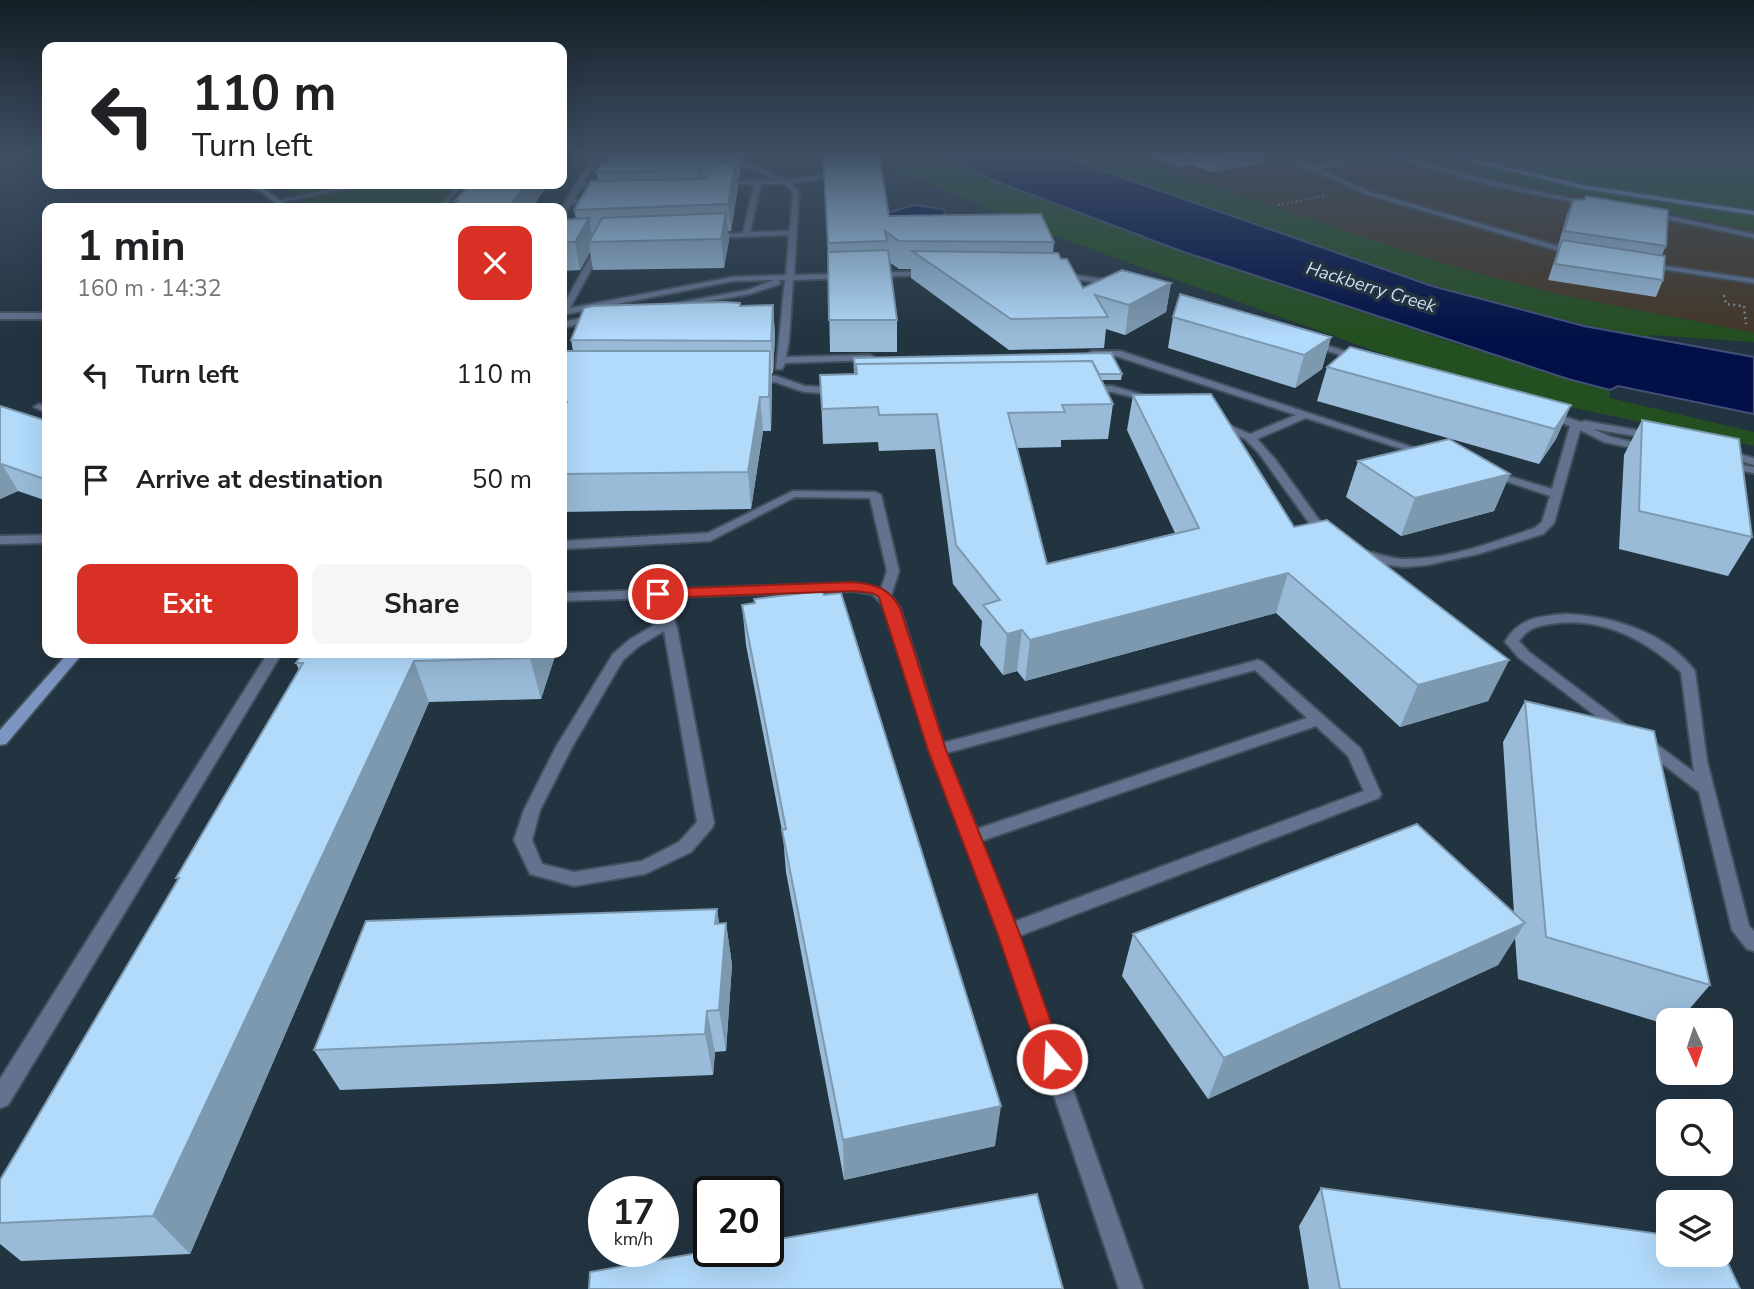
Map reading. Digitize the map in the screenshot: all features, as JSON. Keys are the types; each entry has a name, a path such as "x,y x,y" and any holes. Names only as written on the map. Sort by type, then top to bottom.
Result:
{"main road":[{"path":"0,740 72,658"}],"lane":[{"path":"746,235 750,216"},
{"path":"776,379 793,216"},
{"path":"1446,216 1565,253 1590,256"},
{"path":"1657,216 1754,236"},
{"path":"707,236 791,233"},
{"path":"567,306 603,240"},
{"path":"589,241 616,240"},
{"path":"1639,264 1754,281"},
{"path":"567,312 733,279 938,273"},
{"path":"1048,275 1121,284"},
{"path":"654,308 750,292 788,278"},
{"path":"0,316 42,316"},
{"path":"567,324 604,317"},
{"path":"1293,338 1373,362"},
{"path":"1077,354 1118,353 1436,456"},
{"path":"780,360 888,358"},
{"path":"744,377 776,379 804,389 854,392"},
{"path":"1078,388 1112,389 1160,401"},
{"path":"1540,412 1576,424 1608,440 1659,451"},
{"path":"1250,438 1304,415"},
{"path":"1204,418 1250,438 1272,462 1303,513 1329,540"},
{"path":"1576,424 1614,427 1666,439"},
{"path":"1353,551 1400,562 1427,561 1539,531 1548,523 1576,424"},
{"path":"1705,448 1754,462"},
{"path":"1710,462 1754,470"},
{"path":"1476,469 1555,494"},
{"path":"567,545 710,537 793,494 875,495 894,571 885,595"},
{"path":"0,540 42,539"},
{"path":"567,597 853,587 875,589 885,595 893,608 937,750 1008,932 1131,1289"},
{"path":"658,594 668,622 706,823 685,846 645,867 574,879 536,869 523,840 532,810 564,747 618,657 634,643 668,622"},
{"path":"1707,790 1524,656 1513,642 1518,630 1535,622 1559,618 1588,619 1621,627 1674,656 1688,671 1699,761 1707,790 1741,930 1754,943"},
{"path":"0,1098 272,658"},
{"path":"937,750 1258,665 1355,753 1373,794 1008,932"},
{"path":"971,838 1319,720"}],"shaded area":[{"path":"1302,216 1688,216 1754,230 1754,333 1556,294 1445,264"}],"green space":[{"path":"1006,216 1089,216 1181,251 1460,345 1610,390 1610,398 1754,432 1754,446 1565,406 1439,374"},
{"path":"1226,216 1302,216 1445,264 1556,294 1754,333 1754,342 1651,335 1651,338 1575,322 1426,283"},
{"path":"1684,216 1754,216 1754,230"}],"water":[{"path":"886,216 945,216 945,217 883,232"},
{"name":"Hackberry Creek","path":"1089,216 1233,216 1432,286 1584,326 1754,357 1754,414 1618,386 1610,390 1568,379 1181,251"}],"building":[{"path":"725,216 721,239 589,242 602,218"},
{"path":"826,216 1042,216 1054,242 899,241 885,231 887,241 828,243"},
{"path":"1568,216 1668,216 1666,246 1564,231"},
{"path":"589,218 575,242 567,242 567,220"},
{"path":"1562,240 1665,256 1663,280 1555,264"},
{"path":"888,250 897,320 829,320 828,252"},
{"path":"912,251 1058,253 1061,259 1067,259 1083,288 1122,270 1171,283 1129,305 1095,295 1108,317 1011,319"},
{"path":"1180,294 1331,337 1304,355 1173,317"},
{"path":"740,303 740,306 773,305 771,341 571,340 584,308"},
{"path":"1350,347 1571,405 1555,429 1327,367"},
{"path":"567,351 770,351 769,397 760,397 748,472 567,474"},
{"path":"1111,353 1122,374 1099,374 1092,361 856,364 855,374 854,358"},
{"path":"1092,361 1113,404 1062,405 1065,412 1008,413 1047,564 1199,528 1133,395 1211,394 1294,527 1327,520 1509,660 1418,685 1288,573 1030,640 1022,630 1007,634 983,605 1000,600 956,545 937,414 879,415 878,407 822,409 820,375 857,374 856,364"},
{"path":"0,406 42,419 42,478 0,465"},
{"path":"1642,420 1739,439 1752,537 1639,511"},
{"path":"1449,439 1510,474 1415,498 1358,461"},
{"path":"822,591 824,595 841,593 1001,1106 843,1140 782,830 786,829 742,605 755,603 754,599"},
{"path":"300,658 530,658 414,661 153,1216 0,1223 0,1180 303,663 296,663"},
{"path":"1525,701 1654,731 1710,985 1546,937"},
{"path":"1417,824 1525,923 1224,1058 1133,934"},
{"path":"717,909 715,924 726,923 719,1010 707,1011 705,1034 314,1050 366,921"},
{"path":"1321,1188 1656,1233 1656,1267 1730,1267 1740,1289 1340,1289"},
{"path":"1037,1194 1063,1289 589,1289 590,1272 618,1267 679,1267 679,1256 693,1254 693,1267 784,1267 784,1238"}],"route":[{"path":"658,594 853,587 875,589 885,595 893,608 909,668 937,750 1008,932 1052,1059"}]}
